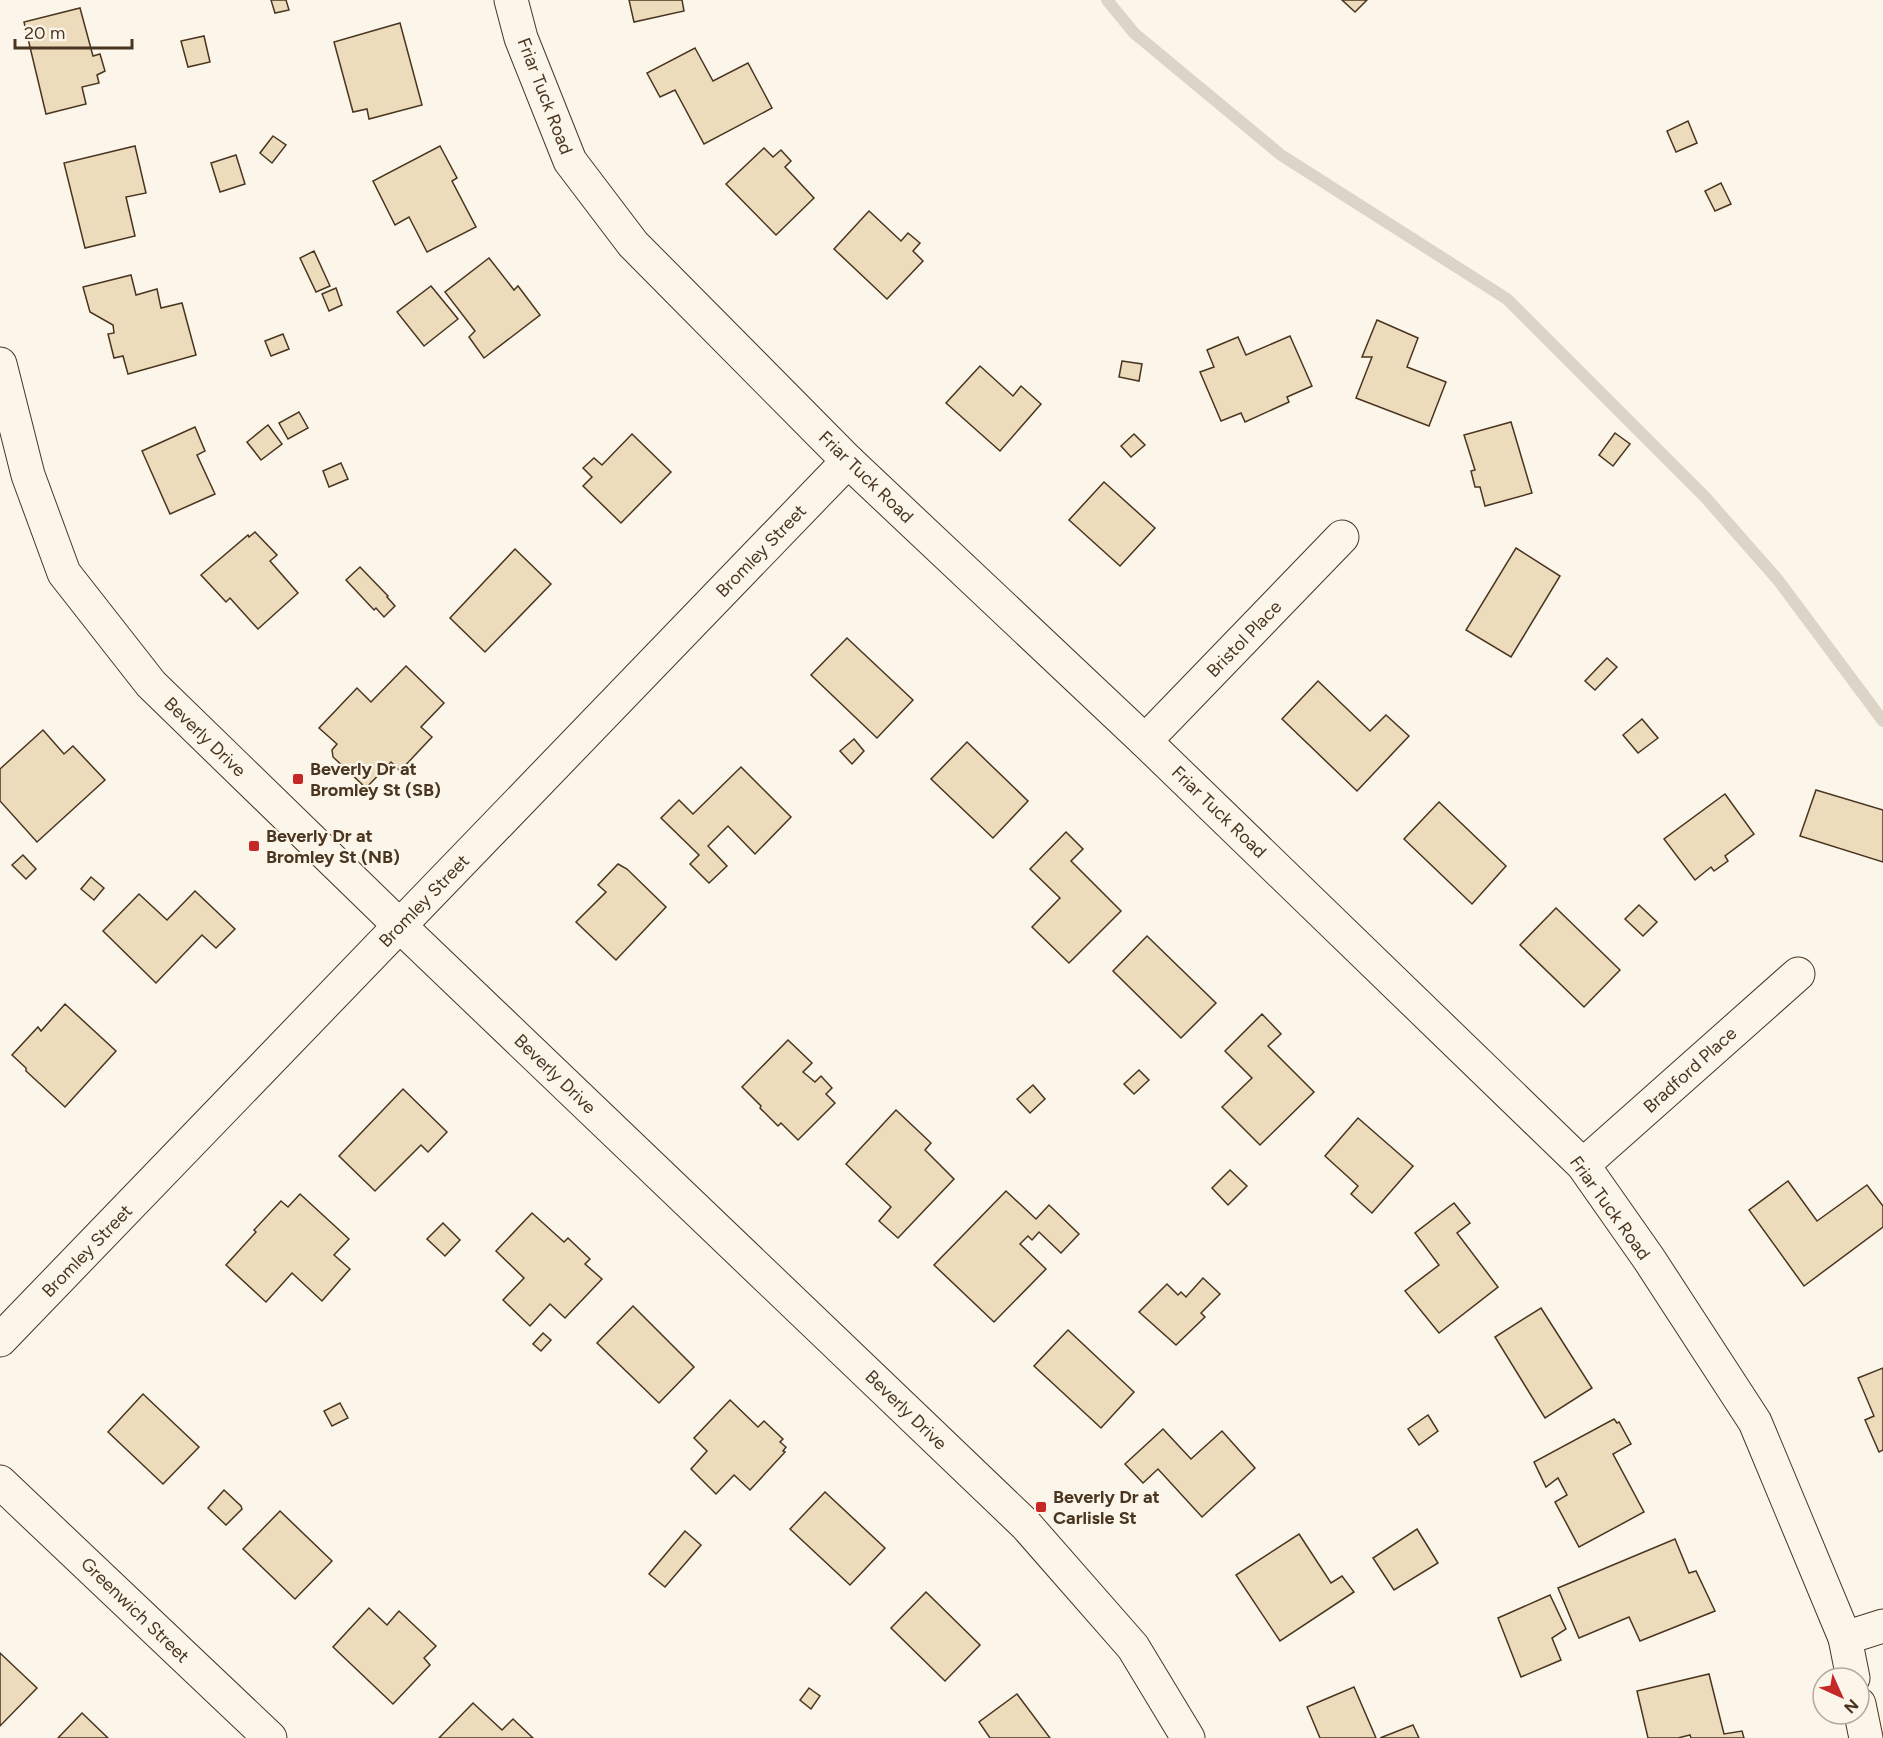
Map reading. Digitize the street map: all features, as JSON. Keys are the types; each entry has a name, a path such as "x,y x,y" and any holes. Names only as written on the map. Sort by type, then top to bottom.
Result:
{"street":[{"name":"Friar Tuck Road","path":"511,0 521,38 570,161 633,244 848,461 1145,741 1583,1165 1649,1259 1755,1422 1845,1638 1851,1666"},
{"name":"Beverly Drive","path":"0,364 28,475 64,573 151,684 400,926 1026,1525 1133,1647 1188,1738"},
{"name":"Bromley Street","path":"0,1340 848,461"},
{"name":"Bristol Place","path":"1145,741 1342,537"},
{"name":"Bradford Place","path":"1583,1165 1798,974"},
{"name":"Greenwich Street","path":"0,1482 270,1738"},
{"path":"1845,1638 1883,1626"}],"building":[{"path":"271,0 286,0 289,10 275,13"},
{"path":"629,0 682,0 684,11 634,22"},
{"path":"1342,0 1367,0 1355,12"},
{"path":"80,8 93,56 100,54 105,71 97,75 99,83 82,87 86,104 46,114 24,22"},
{"path":"400,23 422,105 369,119 367,109 353,112 334,42"},
{"path":"204,36 210,62 188,67 181,41"},
{"path":"695,48 713,81 748,63 772,108 704,144 675,90 660,97 647,73"},
{"path":"1688,121 1697,143 1676,152 1667,131"},
{"path":"273,136 286,145 272,163 260,153"},
{"path":"135,146 146,193 126,197 135,236 85,248 64,163"},
{"path":"440,146 457,178 452,181 476,227 427,252 409,217 395,225 373,181"},
{"path":"764,148 773,157 781,150 791,161 785,167 814,198 776,235 726,184"},
{"path":"236,155 245,184 220,192 211,163"},
{"path":"1721,183 1731,204 1715,211 1705,191"},
{"path":"869,211 901,241 908,233 920,243 913,251 923,261 887,299 834,249"},
{"path":"314,251 330,286 316,292 300,258"},
{"path":"489,258 514,290 518,286 540,315 484,358 469,337 475,331 445,292"},
{"path":"131,275 136,295 157,289 161,308 182,303 196,355 128,374 123,356 114,358 108,334 114,333 113,325 90,312 83,287"},
{"path":"431,286 458,319 424,346 397,312"},
{"path":"336,288 342,305 329,311 322,294"},
{"path":"1377,320 1418,338 1407,367 1446,382 1429,426 1356,398 1372,357 1362,357"},
{"path":"283,334 289,349 271,356 265,341"},
{"path":"1290,336 1312,386 1287,397 1289,402 1245,422 1241,413 1221,421 1200,372 1214,367 1207,350 1238,337 1246,355"},
{"path":"1122,361 1142,364 1139,381 1119,377"},
{"path":"980,366 1013,396 1021,386 1041,404 1000,451 946,403"},
{"path":"299,412 308,428 288,439 279,423"},
{"path":"1511,422 1532,493 1485,506 1480,487 1475,487 1471,471 1475,470 1464,435"},
{"path":"268,425 282,444 261,460 247,442"},
{"path":"195,427 205,451 197,455 215,494 170,514 142,451"},
{"path":"1615,433 1630,444 1613,466 1599,455"},
{"path":"632,434 671,472 621,523 583,486 592,477 583,468 594,458 602,465"},
{"path":"1134,434 1145,445 1131,457 1121,446"},
{"path":"341,463 348,479 329,487 323,471"},
{"path":"1104,482 1155,528 1120,566 1069,520"},
{"path":"255,532 277,555 270,561 298,593 258,629 230,598 226,602 201,575 248,535 249,537"},
{"path":"1516,548 1560,576 1511,657 1466,630"},
{"path":"515,549 551,584 485,652 450,618"},
{"path":"360,567 395,606 384,617 376,608 374,610 346,580"},
{"path":"847,638 913,700 877,738 811,675"},
{"path":"1607,658 1617,667 1595,690 1585,681"},
{"path":"406,666 444,703 421,727 432,737 400,771 391,762 366,788 333,757 332,750 337,744 319,728 357,688 371,702"},
{"path":"1318,681 1370,731 1386,715 1409,736 1357,791 1282,719"},
{"path":"1642,719 1658,738 1638,753 1623,735"},
{"path":"43,730 64,754 73,746 105,780 37,842 0,801 0,769"},
{"path":"854,739 864,751 852,764 840,751"},
{"path":"967,742 1028,801 993,838 931,779"},
{"path":"741,767 791,817 755,854 728,826 708,846 727,866 709,883 690,864 699,855 661,818 679,800 693,814"},
{"path":"1816,790 1883,810 1883,862 1800,836"},
{"path":"1725,794 1754,834 1725,856 1728,861 1714,871 1711,867 1695,880 1664,839"},
{"path":"1439,802 1506,866 1472,904 1404,839"},
{"path":"1066,832 1083,849 1071,861 1121,911 1069,963 1032,927 1060,898 1030,869"},
{"path":"23,855 36,869 26,879 12,865"},
{"path":"618,864 627,869 666,907 616,960 576,922 606,892 598,885"},
{"path":"91,877 104,888 94,900 81,889"},
{"path":"195,891 235,929 216,948 202,935 156,983 103,931 139,894 167,920"},
{"path":"1639,905 1657,922 1643,936 1625,919"},
{"path":"1556,908 1620,970 1584,1007 1520,945"},
{"path":"1147,936 1216,1003 1181,1038 1113,971"},
{"path":"65,1004 116,1051 65,1107 12,1055 38,1027 41,1031"},
{"path":"1262,1014 1281,1034 1268,1046 1314,1092 1260,1145 1222,1107 1252,1078 1225,1051"},
{"path":"788,1040 812,1063 803,1072 815,1082 821,1076 832,1088 826,1094 835,1103 798,1140 781,1123 778,1126 742,1087"},
{"path":"1139,1070 1149,1080 1134,1094 1124,1084"},
{"path":"1033,1085 1045,1099 1030,1113 1017,1099"},
{"path":"403,1089 447,1132 428,1152 421,1145 375,1191 339,1156"},
{"path":"896,1110 931,1143 925,1150 954,1179 898,1238 879,1221 891,1207 846,1164"},
{"path":"1358,1118 1413,1166 1372,1213 1351,1194 1358,1186 1325,1156"},
{"path":"1230,1170 1247,1186 1228,1205 1212,1188"},
{"path":"1788,1181 1817,1221 1867,1185 1883,1206 1883,1227 1804,1286 1749,1210"},
{"path":"1006,1191 1036,1219 1049,1205 1079,1234 1061,1253 1039,1232 1032,1240 1028,1236 1020,1244 1046,1269 994,1322 934,1265"},
{"path":"300,1194 349,1239 334,1255 350,1269 322,1301 292,1273 266,1302 226,1265 281,1201 288,1207"},
{"path":"1454,1203 1470,1223 1457,1233 1498,1287 1439,1333 1405,1291 1439,1265 1415,1233"},
{"path":"532,1213 564,1242 568,1238 590,1259 585,1264 602,1279 565,1318 550,1304 530,1326 503,1300 524,1278 496,1251"},
{"path":"443,1223 460,1240 445,1256 427,1239"},
{"path":"1203,1278 1220,1294 1201,1313 1205,1317 1176,1345 1139,1312 1167,1284 1178,1295 1181,1292 1186,1297"},
{"path":"633,1306 694,1367 659,1403 597,1343"},
{"path":"1541,1308 1592,1388 1545,1418 1495,1337"},
{"path":"1068,1330 1134,1392 1101,1428 1034,1366"},
{"path":"543,1333 551,1340 541,1351 533,1344"},
{"path":"1883,1368 1883,1450 1879,1452 1865,1420 1874,1416 1858,1378"},
{"path":"143,1394 199,1447 163,1484 108,1432"},
{"path":"730,1400 758,1427 764,1421 783,1439 780,1442 786,1447 783,1451 785,1452 750,1490 734,1475 716,1494 691,1469 707,1451 694,1438"},
{"path":"340,1403 348,1418 332,1426 324,1411"},
{"path":"1428,1415 1438,1431 1419,1445 1408,1429"},
{"path":"1614,1419 1617,1423 1619,1422 1631,1444 1613,1454 1644,1512 1579,1547 1555,1502 1567,1495 1558,1478 1546,1487 1534,1462"},
{"path":"1163,1429 1191,1459 1222,1431 1255,1468 1202,1517 1158,1469 1143,1483 1125,1464"},
{"path":"224,1490 242,1509 226,1525 208,1508"},
{"path":"825,1492 885,1548 850,1585 790,1529"},
{"path":"280,1511 332,1561 295,1599 243,1549"},
{"path":"1417,1529 1438,1563 1394,1590 1373,1558"},
{"path":"685,1531 701,1545 665,1587 649,1574"},
{"path":"1299,1534 1331,1583 1342,1576 1354,1592 1280,1641 1236,1575"},
{"path":"1675,1539 1689,1573 1696,1571 1715,1611 1640,1641 1629,1617 1579,1638 1558,1588"},
{"path":"926,1592 980,1645 945,1681 891,1628"},
{"path":"1550,1595 1566,1629 1552,1638 1561,1660 1521,1677 1498,1618"},
{"path":"369,1608 387,1625 399,1611 436,1646 424,1658 430,1665 393,1704 333,1647"},
{"path":"0,1653 37,1688 0,1726"},
{"path":"1709,1674 1724,1734 1742,1731 1744,1738 1691,1738 1690,1735 1678,1738 1648,1738 1637,1691"},
{"path":"1354,1687 1376,1738 1320,1738 1307,1707"},
{"path":"809,1688 820,1696 811,1709 800,1700"},
{"path":"1017,1694 1050,1738 990,1738 979,1722"},
{"path":"473,1703 502,1730 513,1719 533,1738 439,1738"},
{"path":"82,1713 108,1738 58,1738"},
{"path":"1413,1725 1419,1738 1380,1738"}],"waterway":[{"path":"1107,0 1134,33 1281,155 1507,299 1705,497 1778,580 1883,721"}],"place":[{"name":"Beverly Dr at Bromley St (SB)","path":"298,779"},
{"name":"Beverly Dr at Bromley St (NB)","path":"254,846"},
{"name":"Beverly Dr at Carlisle St","path":"1041,1507"}]}
